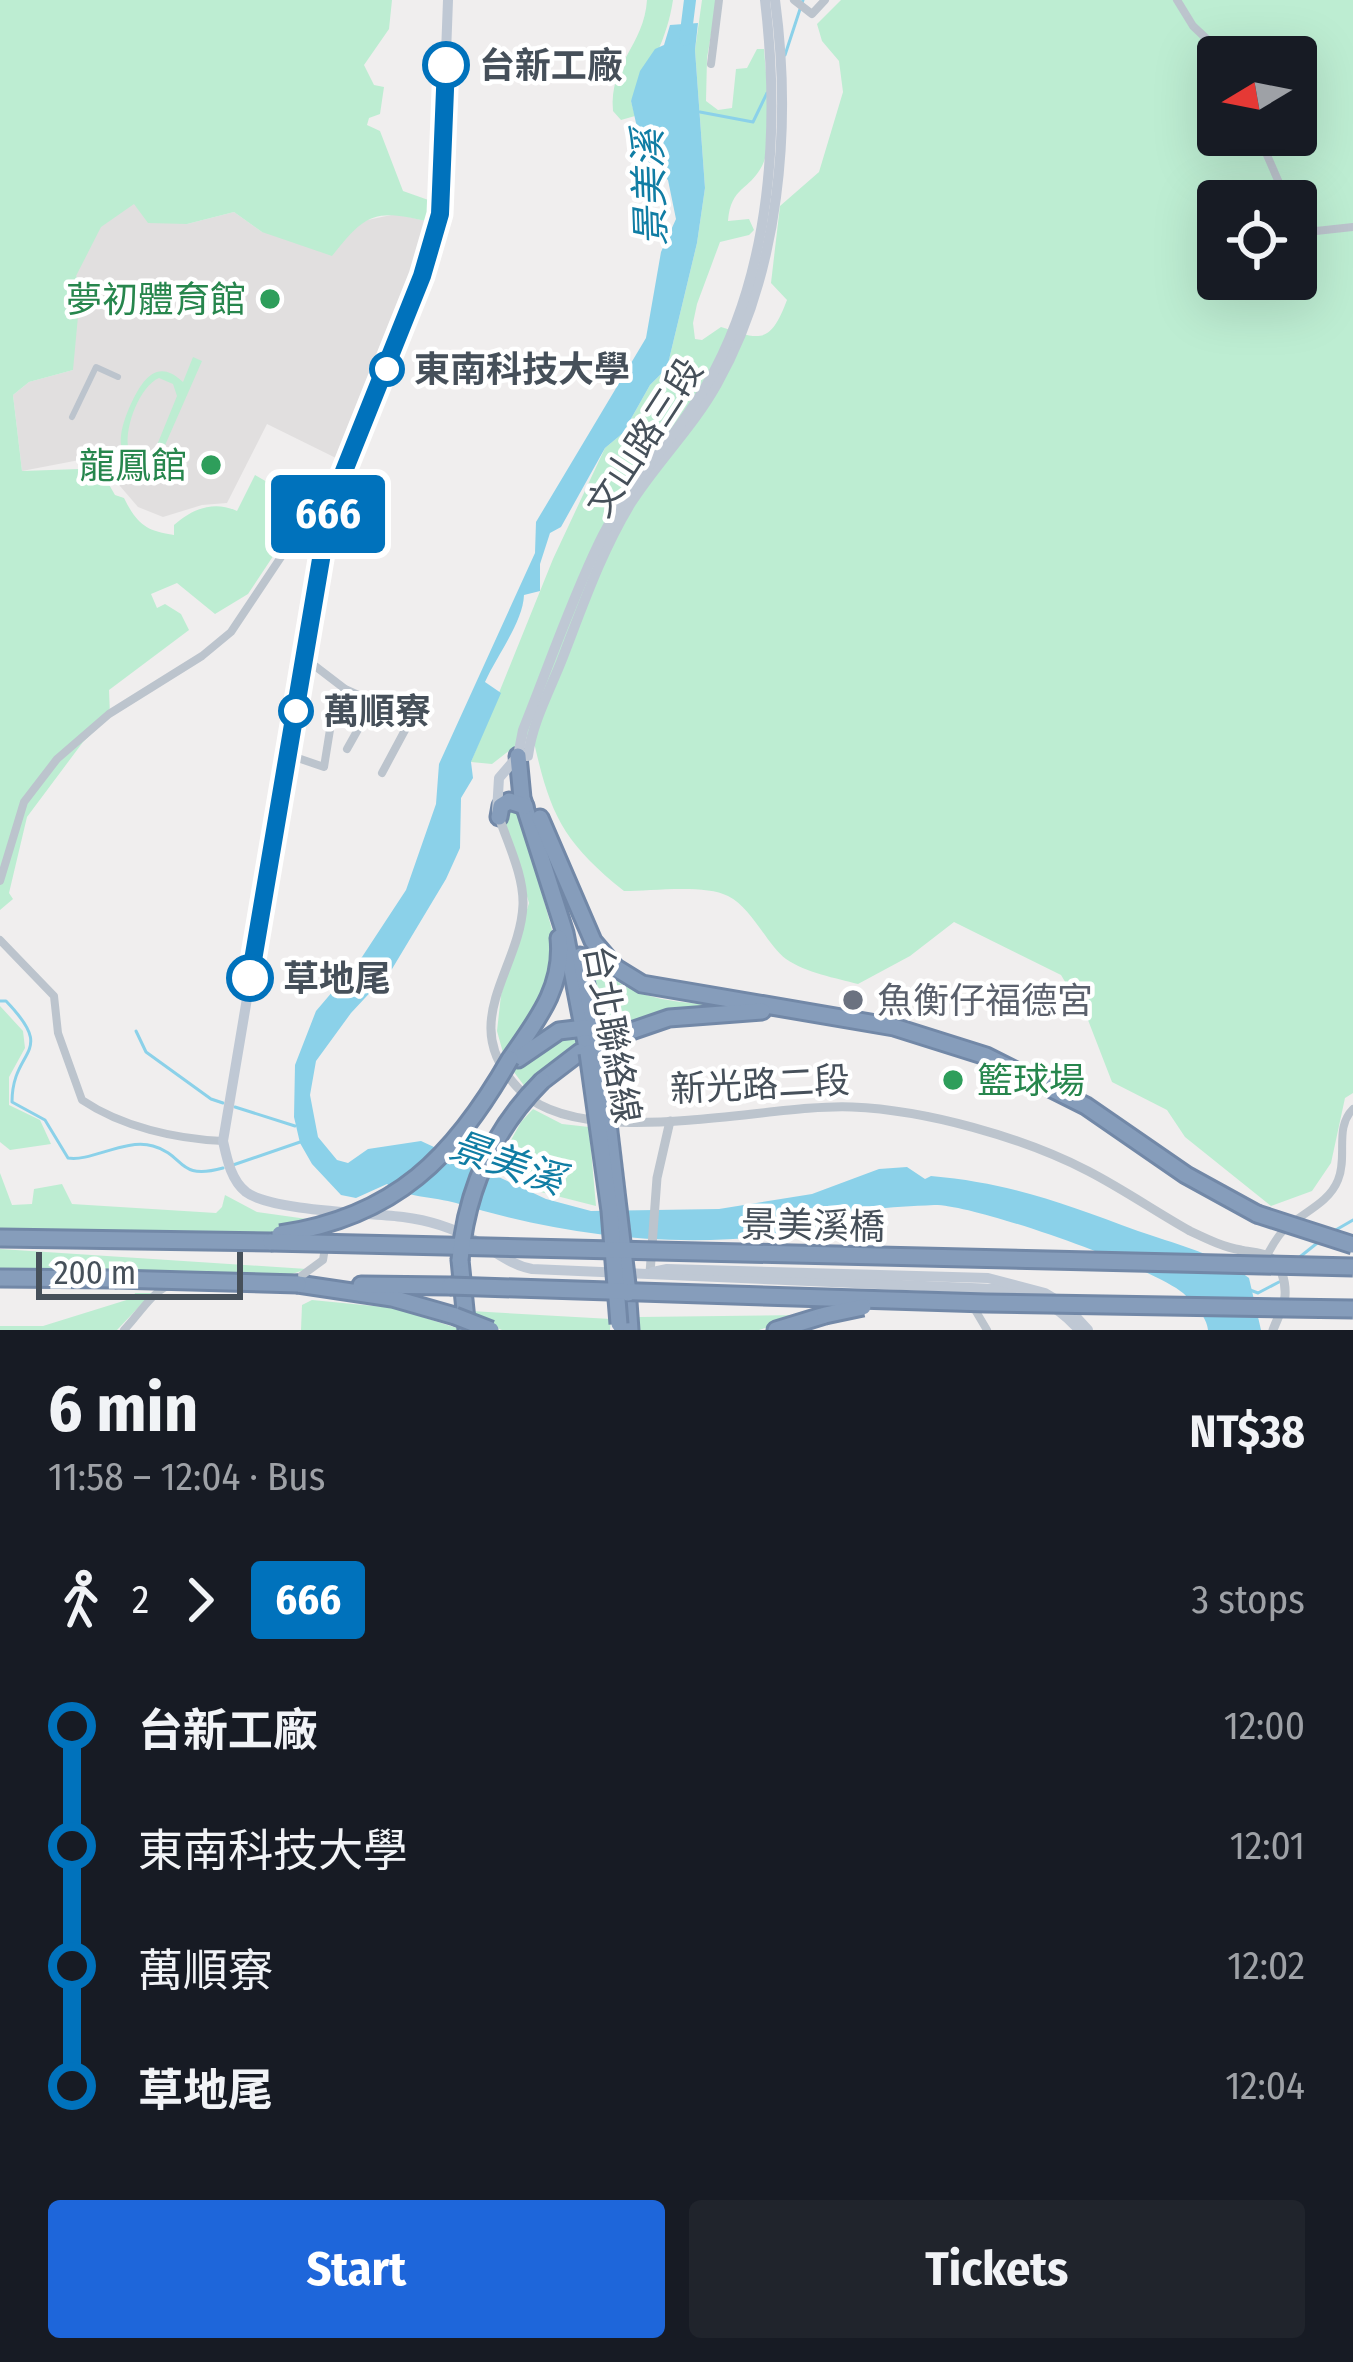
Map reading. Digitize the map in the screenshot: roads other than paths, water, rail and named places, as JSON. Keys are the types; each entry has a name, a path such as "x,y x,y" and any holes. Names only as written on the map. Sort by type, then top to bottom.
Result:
{"highway":[{"name":"台北聯絡線","path":"523,756 525,806 565,933 592,1041 623,1328"},
{"name":"台北聯絡線","path":"523,756 565,894 619,1190 628,1302 623,1328"},
{"path":"499,817 501,806 509,801 525,806"},
{"path":"540,818 593,940 628,977 661,989 894,1027 957,1045 1019,1070 1086,1106 1186,1175 1257,1214 1353,1245"},
{"path":"0,1238 271,1239 370,1209 409,1185 454,1145 541,1014 558,976 558,934 542,853"},
{"path":"461,1323 460,1260 470,1199 508,1121 542,1081 592,1041 652,1022 696,1014 819,1013"},
{"path":"512,1061 544,1038 592,1041"},
{"name":"景美溪橋","path":"271,1239 1353,1268"},
{"path":"0,1278 298,1284 392,1292 461,1323 491,1330"},
{"name":"景美溪橋","path":"392,1292 450,1286 986,1304 1353,1310"},
{"path":"776,1330 882,1304 986,1304"}],"main road":[{"path":"448,0 437,230 374,403 330,506 223,1142 233,1175 245,1192 265,1200 405,1217 440,1226 520,1267 650,1269 667,1277 1020,1284 1065,1306 1088,1330"},
{"path":"765,0 773,26"},
{"path":"773,26 775,0"},
{"name":"文山路三段","path":"523,756 523,730 599,543 624,498 707,385 744,312 767,214 776,75 773,26"},
{"path":"499,817 496,786 523,756"},
{"path":"969,1283 1035,1297 1056,1307 1079,1330"}],"street":[{"path":"711,64 719,0"},
{"path":"794,0 812,14 825,0"},
{"path":"1177,0 1204,36"},
{"path":"1317,232 1353,227"},
{"path":"72,417 96,367 118,376"},
{"path":"0,881 24,802 57,760 109,714 202,656 231,632 305,521 317,507 330,506"},
{"path":"303,664 315,666 345,689 411,719 382,773"},
{"path":"289,755 324,767 333,711 345,689"},
{"path":"347,749 374,701"},
{"name":"新光路二段","path":"499,817 524,900 491,1017 494,1043 506,1071 535,1102 563,1115 670,1121 834,1107 930,1118 1055,1156 1207,1239 1270,1257"},
{"path":"0,940 54,996 58,1033 82,1100 116,1118 184,1140 223,1142"},
{"path":"1273,1330 1285,1288 1282,1272 1270,1257 1284,1229 1336,1186 1342,1164 1342,1130 1353,1109"},
{"path":"650,1269 656,1188 670,1121"},
{"path":"124,1330 159,1289 173,1284 296,1280 310,1272 323,1260 330,1210"},
{"path":"969,1283 973,1308 987,1330"}],"water":[{"path":"698,23 695,50 705,188 667,368 650,385 623,433 605,448 561,527 550,533 540,564 540,591 524,595 514,627 485,682 501,693 471,762 473,778 461,798 460,848 392,969 316,1061 310,1095 318,1137 337,1160 348,1163 368,1149 421,1141 546,1199 591,1211 719,1209 812,1194 879,1169 907,1167 925,1179 960,1179 1037,1196 1209,1256 1249,1278 1261,1330 1208,1330 1183,1293 1137,1268 1062,1239 955,1207 870,1210 801,1231 749,1238 622,1237 538,1224 410,1194 387,1184 356,1198 341,1195 300,1143 294,1117 295,1065 316,1011 362,957 406,890 436,804 439,764 535,553 536,522 646,338 661,252 676,219 668,180 644,158 631,101 640,71 655,49 664,45 670,25"}],"waterway":[{"name":"景美溪","path":"685,40 690,0"},
{"path":"785,55 803,0"},
{"path":"700,112 753,122 767,93"},
{"path":"0,1001 6,1001 21,1019 31,1042 18,1071 12,1102 45,1120 68,1158 142,1144 164,1150 189,1169 223,1168"},
{"path":"136,1031 146,1052 223,1103"},
{"path":"235,1107 295,1126"},
{"path":"233,1165 303,1141"},
{"path":"1334,1231 1353,1220"},
{"path":"1296,1260 1321,1240"},
{"path":"1250,1290 1258,1293 1279,1282"}],"place":[{"name":"台新工廠","path":"446,65"},
{"name":"夢初體育館","path":"270,299"},
{"name":"東南科技大學","path":"387,369"},
{"name":"龍鳳館","path":"211,465"},
{"name":"萬順寮","path":"296,711"},
{"name":"草地尾","path":"250,978"},
{"name":"魚衡仔福德宮","path":"853,1000"},
{"name":"籃球場","path":"953,1080"}]}
